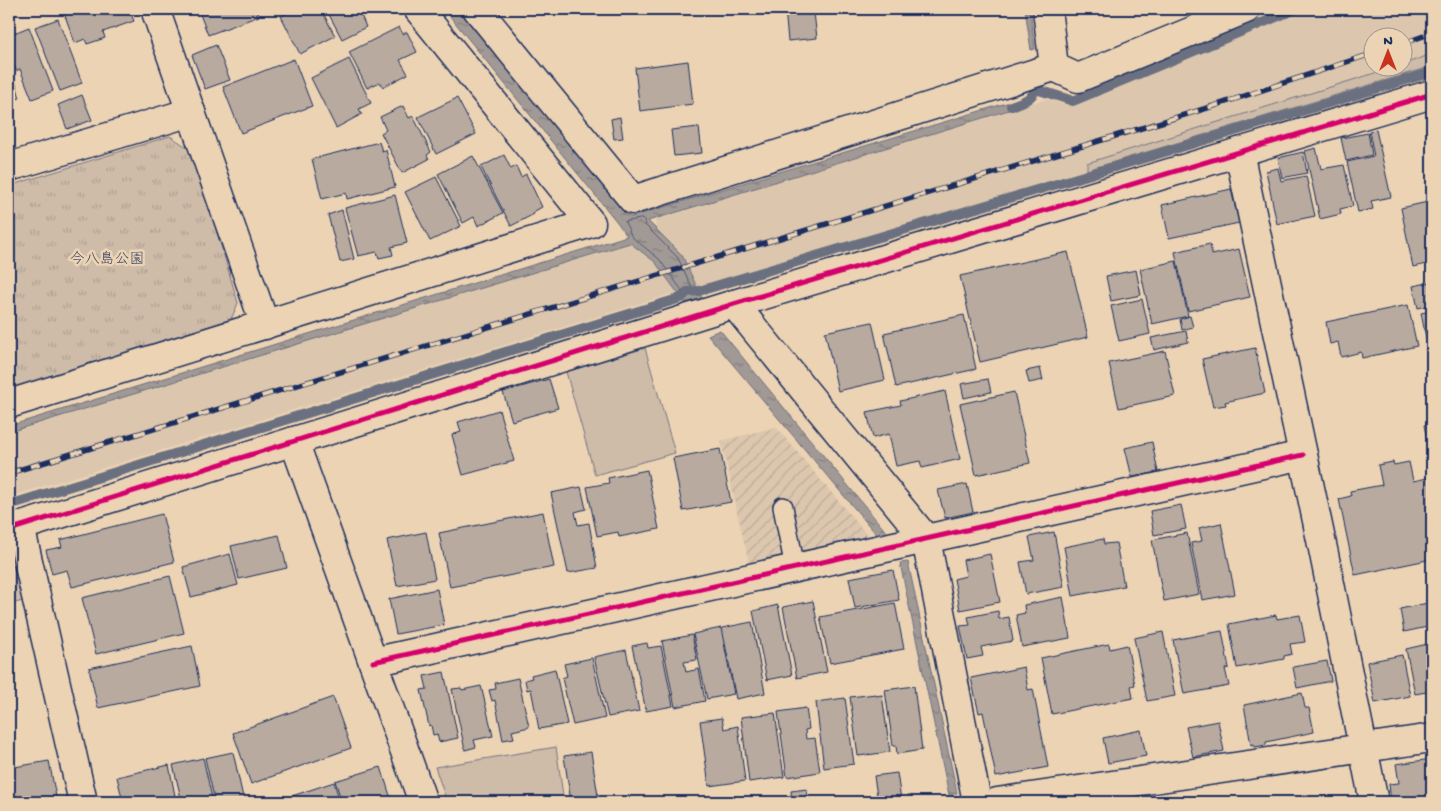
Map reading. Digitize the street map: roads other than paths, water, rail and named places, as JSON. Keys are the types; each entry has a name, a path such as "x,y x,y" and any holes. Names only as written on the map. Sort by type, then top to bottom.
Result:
{"street":[{"path":"155,9 265,325"},
{"path":"9,404 591,223 418,9"},
{"path":"477,9 633,200 1054,67 1078,78 1246,9"},
{"path":"1047,9 1054,67"},
{"path":"83,802 15,528 734,304 1432,94"},
{"path":"9,167 191,112"},
{"path":"1239,152 1374,802"},
{"path":"734,304 926,539 977,802"},
{"path":"294,441 422,802"},
{"path":"373,662 1303,455"},
{"path":"997,802 1432,738"}],"lane":[{"path":"783,507 795,568"}],"water":[{"path":"444,9 460,9 631,217 1023,98 1025,105 648,221 682,255 702,298 685,303 655,262 630,243 9,432 9,426 627,236"},
{"path":"1025,9 1030,9 1035,49 1031,50"},
{"path":"720,330 887,533 877,535 708,335"},
{"path":"908,562 957,793 949,795 900,563"}],"waterway":[{"path":"1011,106 1029,98 1036,89 1073,101 1296,9"},
{"path":"9,505 681,298 687,292 699,291 1432,72"}],"railway":[{"path":"1414,39 1432,33"},
{"path":"9,473 1217,105 1364,56"}],"park label":[{"name":"今八島公園","path":"107,258"}]}
